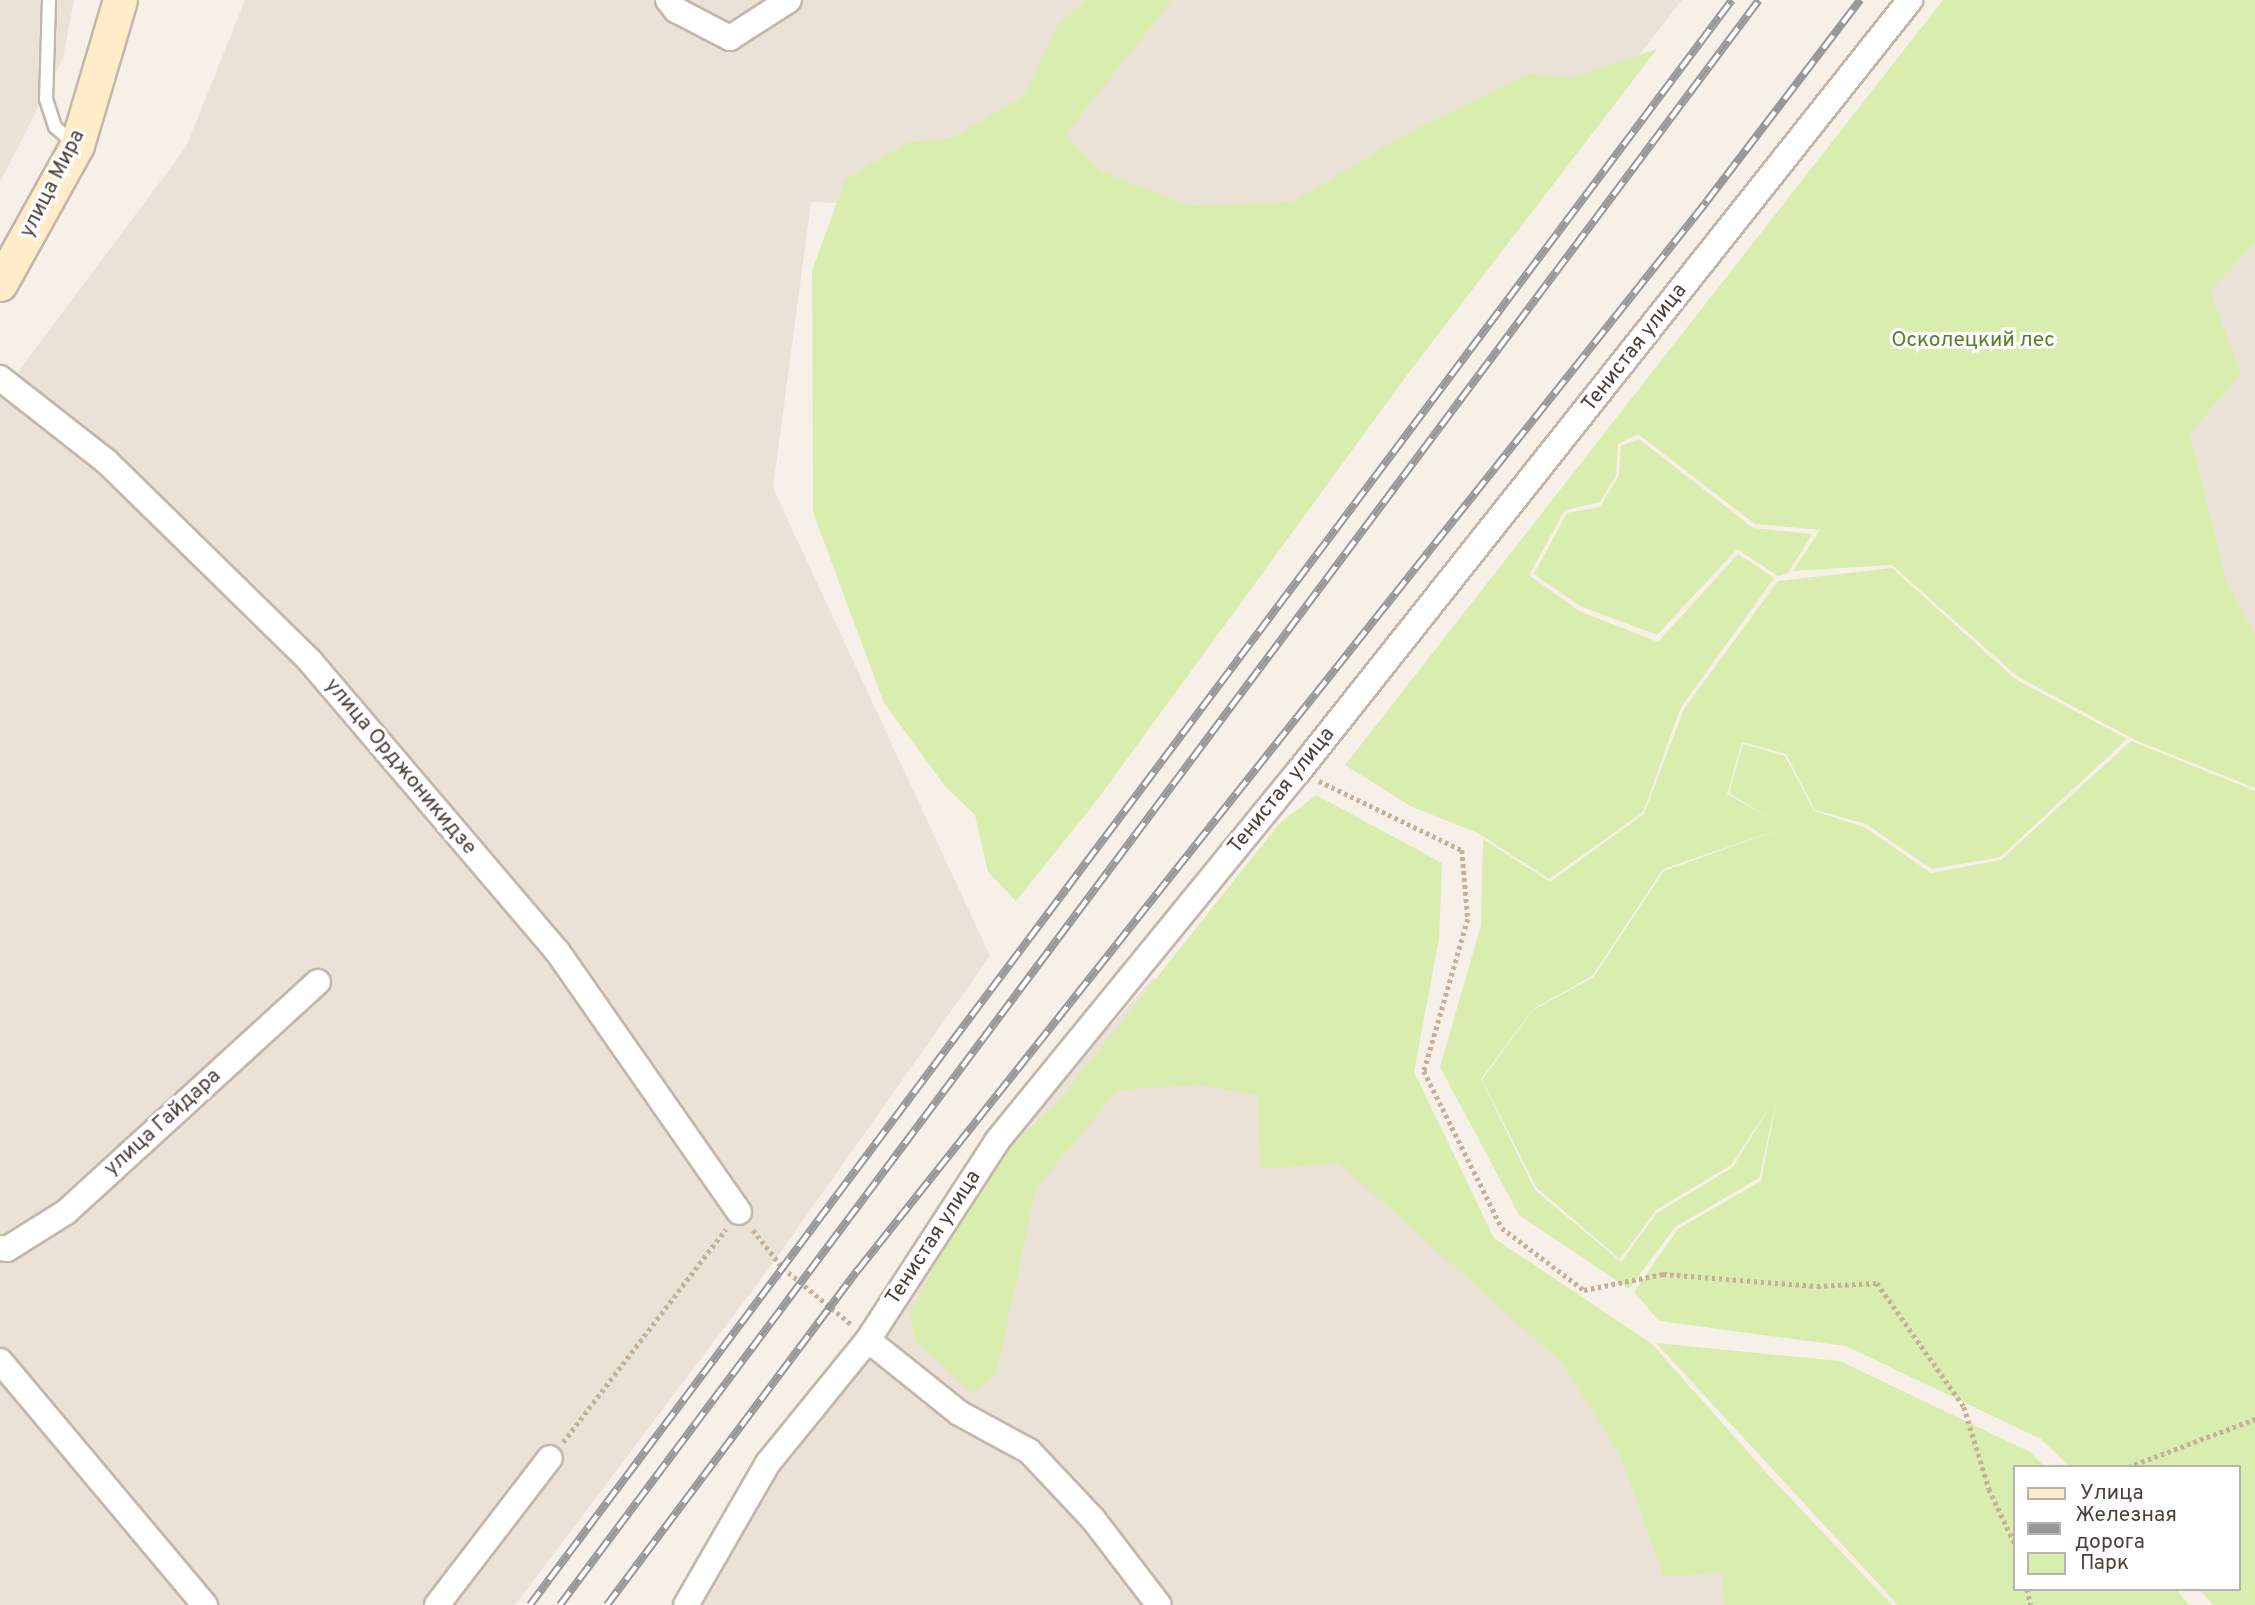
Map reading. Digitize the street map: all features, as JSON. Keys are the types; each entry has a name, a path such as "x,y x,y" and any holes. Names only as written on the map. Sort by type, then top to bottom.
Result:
{"main road":[{"name":"улица Мира","path":"0,284 77,145 120,0"}],"street":[{"path":"668,0 676,10 730,38 789,0"},
{"name":"Тенистая улица","path":"686,1605 768,1463 868,1340 997,1142 1299,771 1910,0"},
{"name":"улица Орджоникидзе","path":"0,378 106,461 310,661 557,951 739,1212"},
{"name":"улица Гайдара","path":"0,1248 7,1249 66,1212 318,982"},
{"path":"868,1340 959,1413 1029,1451 1093,1519 1159,1605"},
{"path":"0,1361 205,1605"},
{"path":"437,1605 550,1458"}],"lane":[{"path":"49,0 46,100 55,127 77,145"}],"path":[{"path":"1299,771 1462,850 1468,919 1424,1071 1502,1228 1584,1290 1662,1274 1816,1286 1877,1283 1964,1407 1989,1489 2014,1542"},
{"path":"550,1458 739,1212 783,1268 868,1340"},
{"path":"2133,1465 2255,1419"}],"shaded area":[{"path":"0,0 74,0 63,58 0,183"},
{"path":"245,0 1682,0 1596,110 1422,227 811,202 773,488 990,956 770,1267 515,1605 0,1605 0,396 186,147"},
{"path":"2255,243 2255,634 2226,579 2190,434 2241,374 2209,291"},
{"path":"1153,978 1372,1110 1775,1605 699,1605 776,1471 875,1355 1003,1148"}],"green space":[{"path":"1085,0 1172,0 1066,134 1100,171 1190,206 1292,202 1412,131 1528,74 1569,78 1657,49 1410,371 1097,800 1016,901 988,872 975,815 945,786 884,703 813,512 812,271 845,180 906,143 952,138 1024,96 1057,26"},
{"name":"Осколецкий лес","path":"1943,0 2255,0 2255,243 2210,291 2241,374 2190,434 2226,579 2255,634 2255,788 2135,740 2017,676 1892,565 1793,571 1820,530 1755,524 1638,434 1618,444 1616,475 1600,502 1565,510 1529,575 1579,611 1658,642 1738,554 1774,578 1681,707 1643,812 1549,879 1478,833 1412,807 1345,765"},
{"path":"1639,439 1753,528 1812,534 1788,573 1778,576 1737,549 1657,635 1580,606 1534,574 1567,513 1600,507 1619,475 1621,446"},
{"path":"1892,568 2015,679 2127,739 2000,857 1932,869 1866,824 1815,810 1786,754 1742,742 1727,794 1773,820 1729,793 1743,744 1785,756 1814,811 1864,827 1931,873 2001,860 2131,741 2255,791 2255,1605 2213,1605 2201,1591 2241,1591 2241,1465 2068,1465 2041,1439 1846,1346 1659,1321 1634,1292 1678,1229 1761,1181 1778,1093 1759,1178 1675,1227 1629,1289 1519,1215 1440,1067 1481,925 1483,839 1550,882 1644,814 1684,709 1778,581","holes":["1787,827 1664,871 1593,978 1533,1010 1482,1080 1537,1188 1620,1259 1656,1210 1731,1165 1774,1100 1733,1167 1657,1213 1621,1262 1535,1190 1481,1079 1533,1009 1592,976 1663,869"]},
{"path":"1316,795 1442,863 1439,938 1414,1072 1494,1238 1651,1343 1771,1478 1892,1605 1724,1605 1722,1572 1664,1577 1621,1457 1563,1364 1339,1163 1260,1169 1258,1095 1199,1085 1118,1090 1036,1188 996,1376 972,1393 915,1341 910,1313 981,1174 1060,1099 1279,824"},
{"path":"1656,1343 1840,1361 2030,1452 2043,1465 2014,1465 2014,1591 2178,1591 2189,1605 1898,1605"}],"railway":[{"path":"530,1605 1732,0"},
{"path":"560,1605 1759,0"},
{"path":"607,1605 858,1270 1707,201 1860,0"}]}
